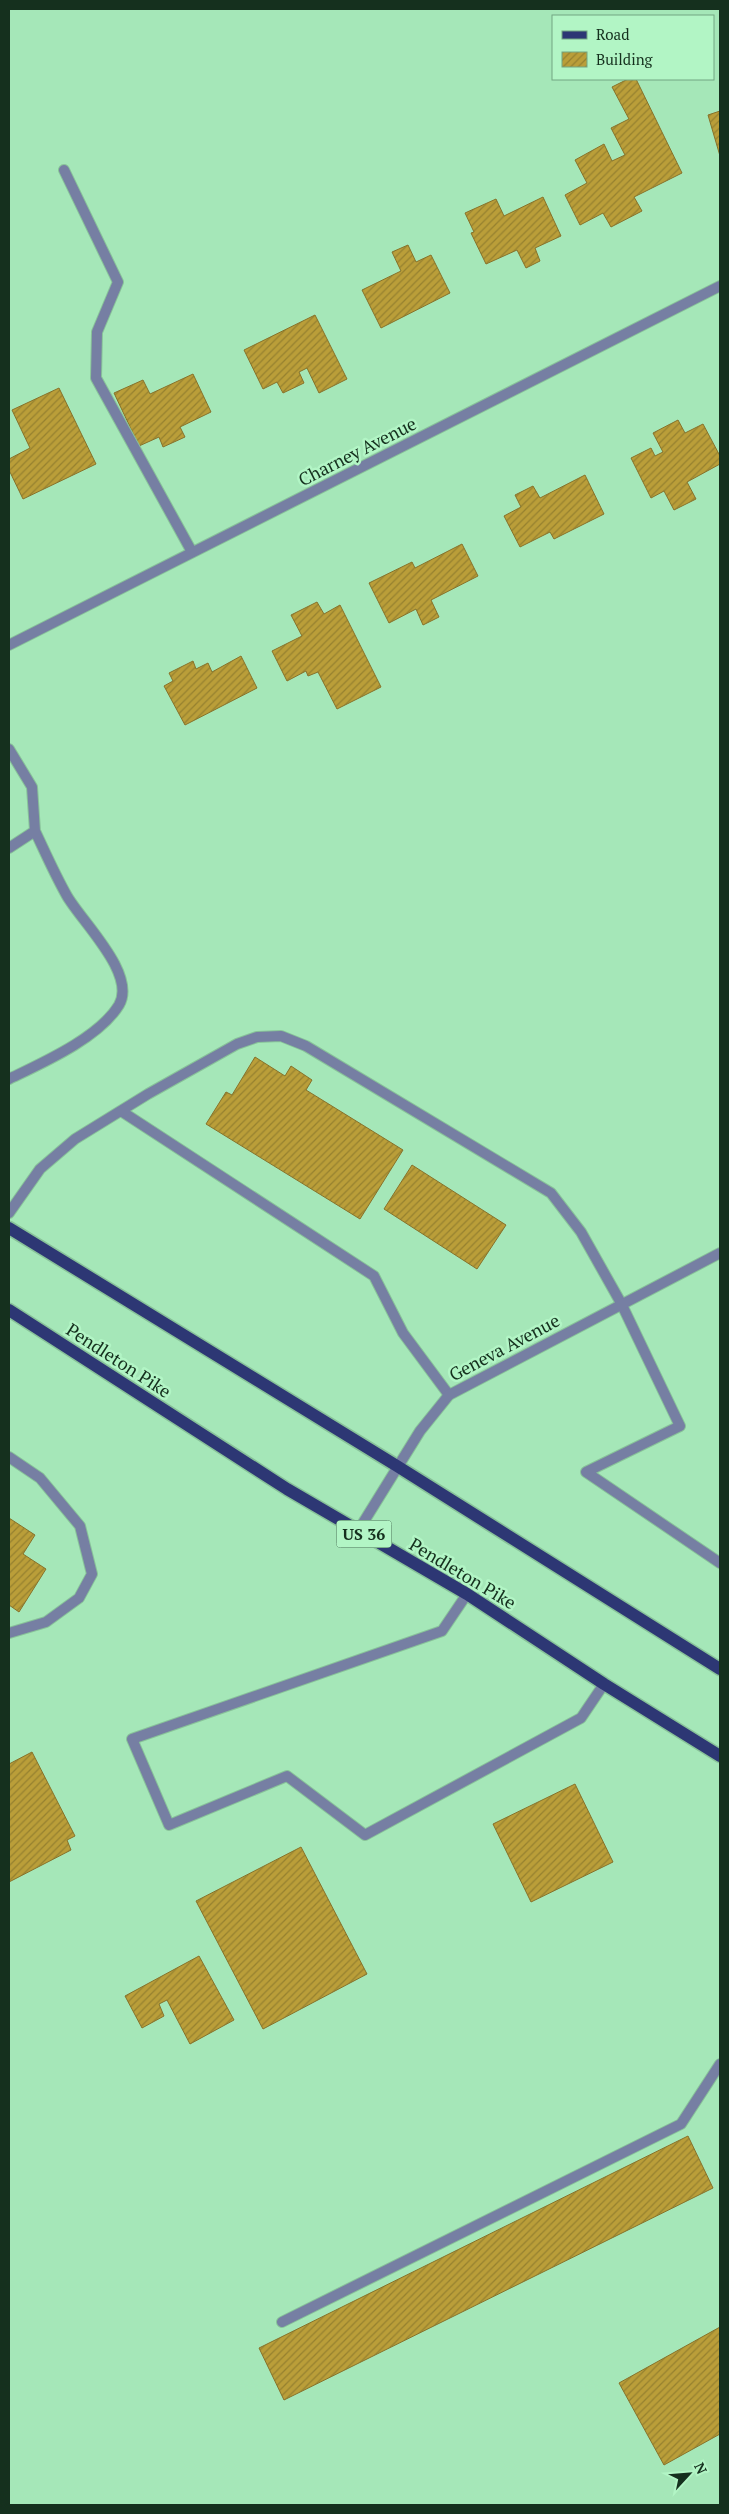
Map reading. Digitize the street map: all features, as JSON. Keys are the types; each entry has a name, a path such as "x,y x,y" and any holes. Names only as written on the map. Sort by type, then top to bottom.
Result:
{"main road":[{"path":"9,1228 397,1466 720,1669"},
{"name":"Pendleton Pike","path":"9,1310 287,1489 467,1594 604,1684 720,1756"}],"street":[{"path":"64,170 118,282 97,332 96,378 192,552"},
{"name":"Charney Avenue","path":"9,645 720,286"},
{"path":"9,749 32,787 35,831 68,897 117,966 123,988 119,1004 96,1030 9,1079"},
{"path":"9,848 35,831"},
{"path":"9,1213 40,1169 75,1139 237,1044 257,1037 281,1036 306,1046 550,1193 581,1232 621,1303 680,1426 586,1472 720,1563"},
{"path":"121,1111 374,1276 403,1333 449,1395"},
{"name":"Geneva Avenue","path":"358,1531 420,1431 449,1395 621,1303 720,1253"},
{"path":"9,1457 40,1478 80,1526 92,1574 79,1598 46,1622 9,1633"},
{"path":"467,1594 442,1631 132,1740 169,1825 286,1776 365,1835 580,1718 604,1684"},
{"path":"282,2322 682,2124 720,2064"}],"building":[{"path":"626,80 636,80 682,173 634,197 642,211 611,227 603,213 580,225 565,195 587,183 575,160 604,144 612,161 625,155 611,128 629,119 612,87"},
{"path":"720,111 720,156 708,115"},
{"path":"543,197 561,236 535,248 540,261 526,268 517,250 486,264 471,233 474,232 465,213 496,199 504,216"},
{"path":"408,245 416,262 431,255 450,293 381,328 362,290 401,271 392,252"},
{"path":"315,315 347,379 319,393 307,368 299,372 304,383 283,393 277,382 263,389 244,350"},
{"path":"193,374 211,412 180,427 185,437 163,447 159,437 139,446 114,393 143,380 150,394"},
{"path":"59,388 96,464 23,499 9,470 9,459 30,448 12,410"},
{"path":"678,420 685,433 703,424 720,456 720,464 687,482 696,499 674,510 664,491 651,498 631,458 651,448 655,456 663,452 653,433"},
{"path":"585,475 604,514 554,539 550,532 520,547 504,516 521,507 515,495 533,486 540,498"},
{"path":"462,544 478,576 431,600 439,617 423,625 416,609 389,623 369,583 412,562 415,568"},
{"path":"317,602 324,614 340,605 381,687 337,709 318,672 308,676 306,671 287,681 272,651 302,636 291,615"},
{"path":"241,656 257,688 185,725 164,686 173,681 169,673 193,661 196,669 208,663 212,672"},
{"path":"255,1057 285,1076 291,1066 312,1080 306,1090 403,1150 360,1219 206,1124 226,1092 232,1095"},
{"path":"412,1165 506,1225 477,1269 384,1209"},
{"path":"9,1518 35,1535 23,1554 46,1569 19,1612 9,1605"},
{"path":"32,1752 75,1836 67,1840 71,1850 9,1882 9,1764"},
{"path":"575,1784 613,1862 531,1902 493,1824"},
{"path":"301,1847 367,1974 263,2029 196,1901"},
{"path":"199,1956 234,2020 190,2044 167,2000 159,2004 164,2016 142,2028 125,1996"},
{"path":"688,2136 713,2188 284,2400 259,2348"},
{"path":"720,2327 720,2434 664,2465 619,2383"}]}
